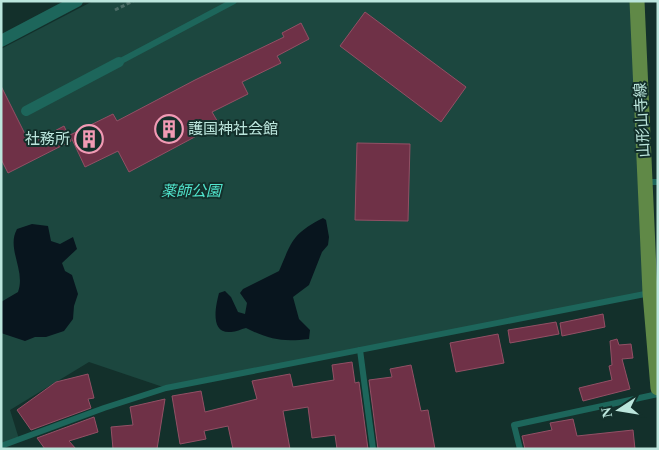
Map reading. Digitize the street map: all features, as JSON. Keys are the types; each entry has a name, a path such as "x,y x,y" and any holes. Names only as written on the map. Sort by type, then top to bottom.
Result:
{"main road":[{"name":"山形山寺線","path":"637,1 651,182 650,293 658,388"}],"street":[{"path":"1,42 76,1"},
{"path":"26,111 119,62"}],"lane":[{"path":"119,62 234,1"},
{"path":"1,446 104,408 166,388 650,293"},
{"path":"360,350 373,449"},
{"path":"520,449 514,425 658,394"}],"path":[{"path":"116,10 133,1"}],"green space":[{"name":"薬師公園","path":"93,1 637,1 650,293 166,388 89,362 10,410 19,439 1,446 1,49"}],"water":[{"path":"323,218 326,220 329,237 328,245 322,252 309,285 293,297 299,319 310,330 309,339 284,340 270,338 246,328 231,332 219,328 216,311 219,293 225,291 231,297 238,312 245,314 247,303 240,293 243,289 279,271 294,239 305,229"},
{"path":"32,224 48,226 51,241 60,244 73,237 77,249 62,263 65,271 72,275 78,294 74,306 73,319 64,331 25,341 1,333 1,302 18,292 20,276 14,237 17,229"}],"building":[{"path":"365,12 466,87 441,122 340,46"},
{"path":"301,23 309,39 277,56 281,63 242,82 248,94 212,112 219,124 129,172 118,151 85,167 70,135 113,114 117,121 195,80 284,37 282,33"},
{"path":"1,86 30,144 64,126 71,141 8,173 1,159"},
{"path":"357,143 410,144 408,221 355,220"},
{"path":"603,314 605,327 562,336 560,323"},
{"path":"556,322 559,334 510,343 508,330"},
{"path":"498,334 504,363 456,372 450,343"},
{"path":"617,339 619,345 631,344 633,358 622,359 630,389 583,401 579,388 612,380 609,366 612,365 610,341"},
{"path":"352,362 355,383 359,382 368,449 337,449 335,435 312,438 308,407 283,411 290,449 233,449 228,426 204,431 206,439 180,444 172,396 201,391 205,412 257,399 252,381 290,374 293,387 334,380 332,365"},
{"path":"411,365 421,411 428,410 435,449 378,449 369,380 392,377 390,369"},
{"path":"88,374 94,398 88,399 91,408 31,430 17,410 56,382"},
{"path":"165,399 157,449 113,449 111,427 133,425 130,407"},
{"path":"94,417 98,432 69,441 76,449 45,449 37,438"},
{"path":"573,419 577,436 633,430 635,449 525,449 522,436 552,430 550,423"}],"place":[{"name":"護国神社会館","path":"169,129"},
{"name":"社務所","path":"89,139"}]}
